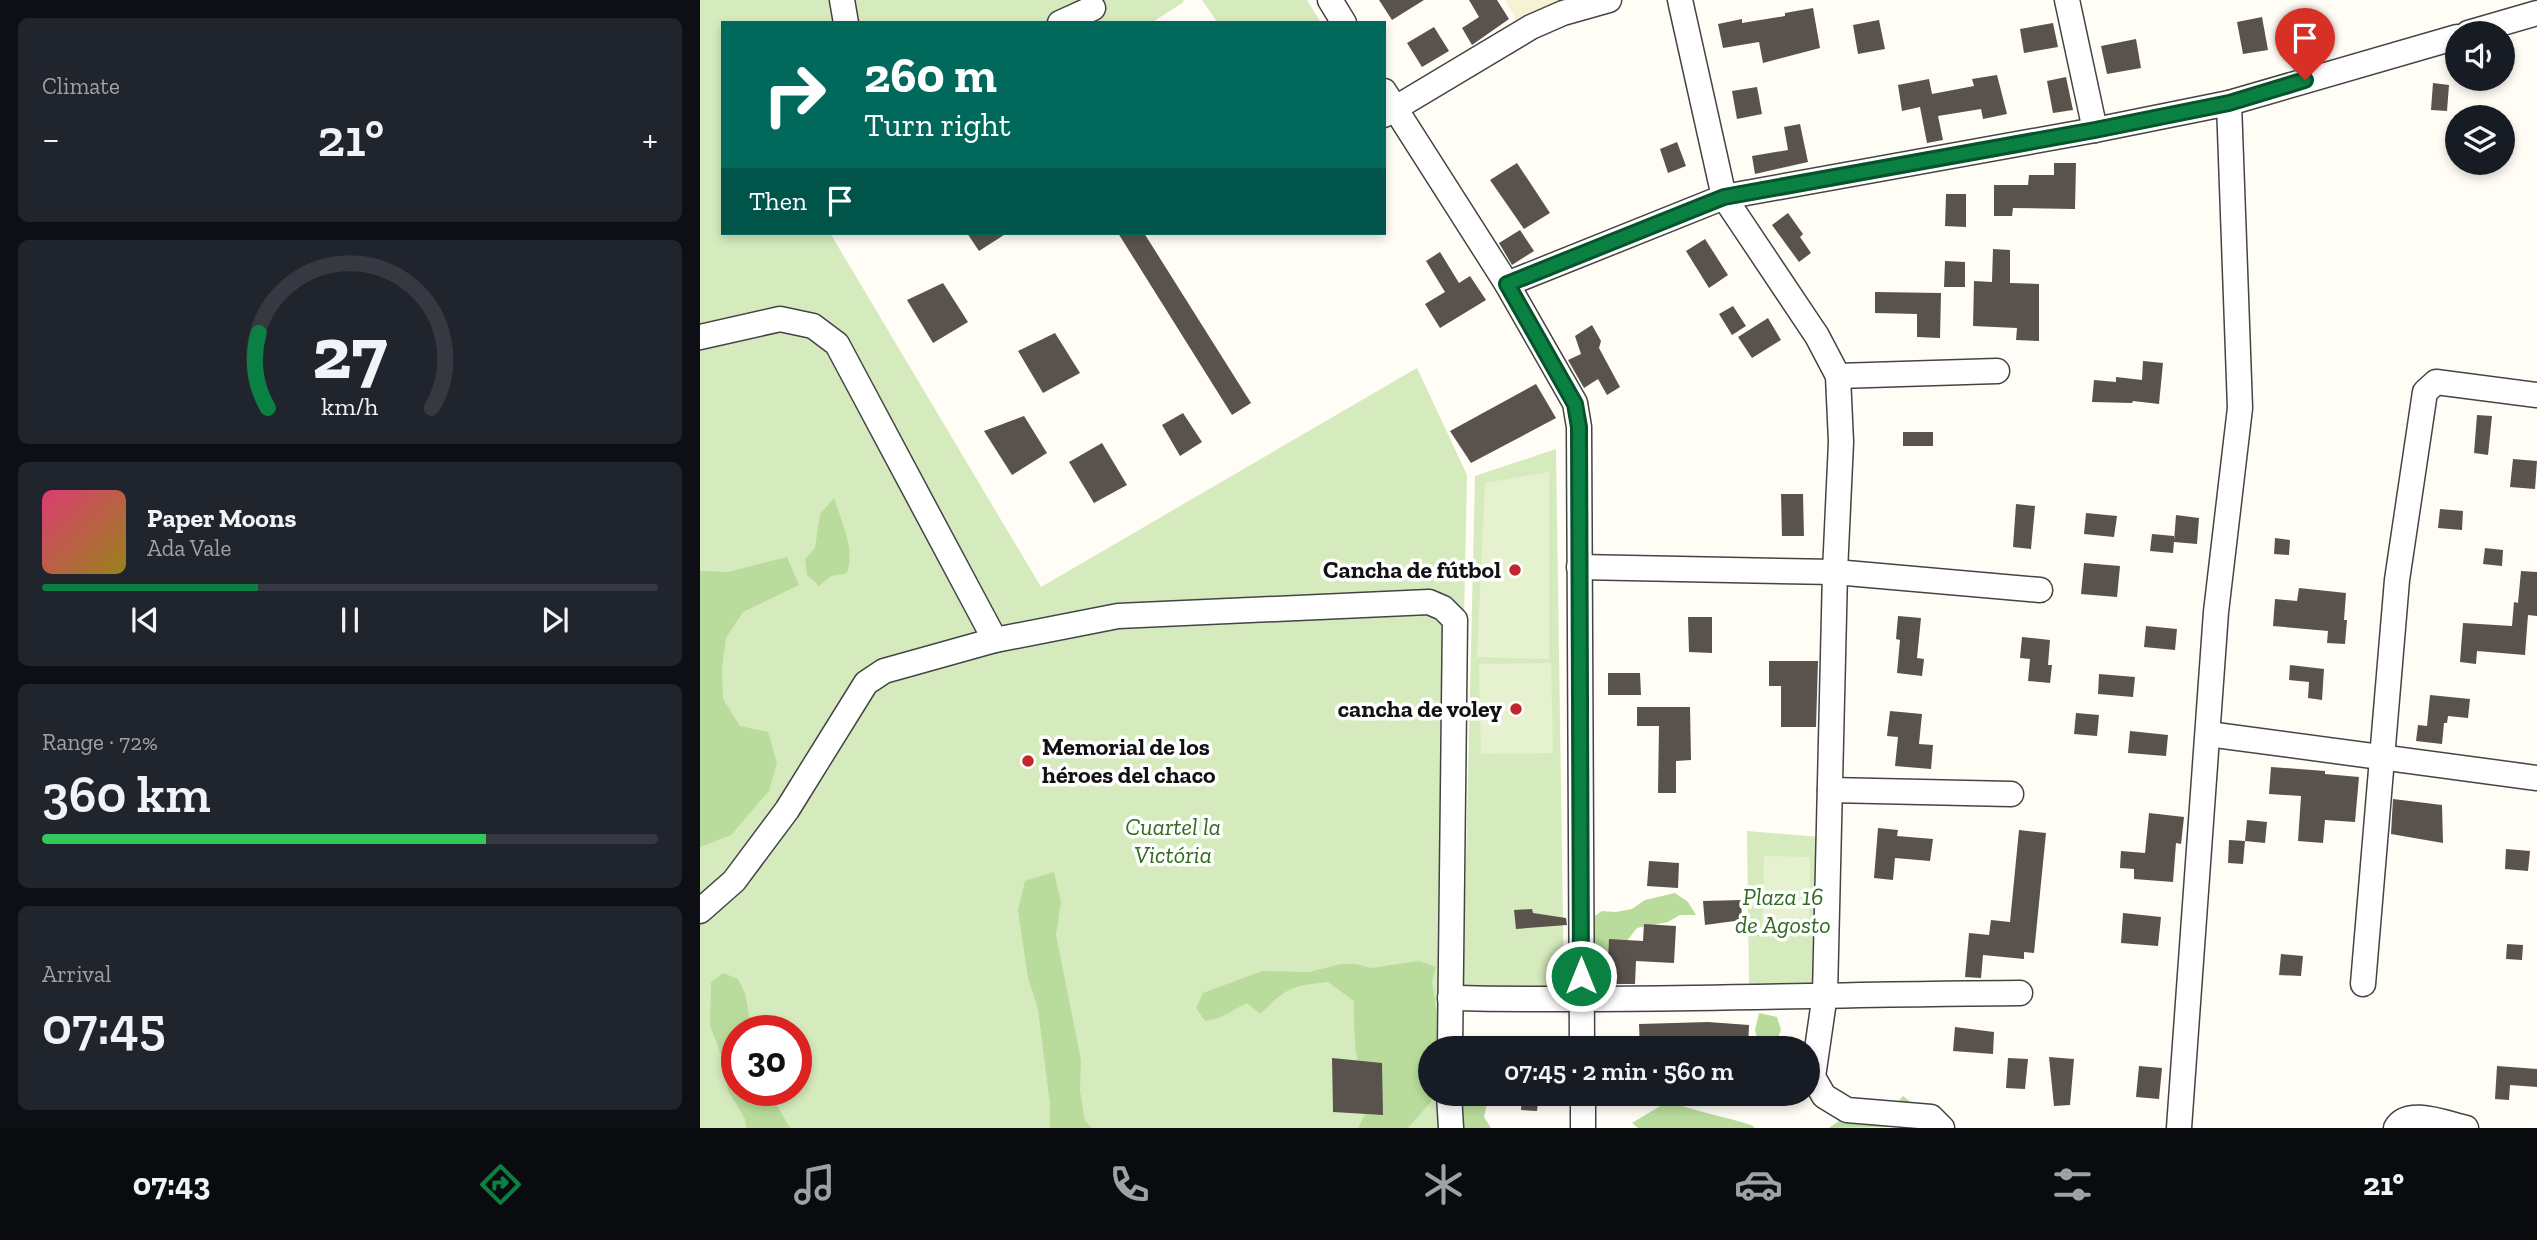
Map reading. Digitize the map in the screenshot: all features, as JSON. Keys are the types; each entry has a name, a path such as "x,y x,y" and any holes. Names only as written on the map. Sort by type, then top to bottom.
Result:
{"street":[{"path":"842,0 846,21"},
{"path":"1330,0 1343,21"},
{"path":"1582,1036 1579,427 1575,404 1507,284 1388,105 1531,27 1563,13 1609,0"},
{"path":"1680,0 1724,197 1817,336 1838,376 1841,442 1835,572 1825,995 1812,1077 1824,1096 1847,1110 1931,1117 1942,1128"},
{"path":"2067,0 2095,130"},
{"path":"1064,21 1093,8"},
{"path":"2509,21 2537,13"},
{"path":"1507,284 1724,197 2229,103 2445,40"},
{"path":"2179,1128 2216,612 2240,408 2229,103"},
{"path":"700,337 780,319 813,326 837,344 995,640"},
{"path":"1838,376 1997,372"},
{"path":"2363,984 2397,580 2425,392 2436,382 2537,395"},
{"path":"1579,567 1835,572 2040,590"},
{"path":"700,911 734,881 787,810 866,683 884,671 995,640 1118,616 1429,602 1443,608 1455,620 1450,1036"},
{"path":"2208,734 2537,778"},
{"path":"1829,790 2011,794"},
{"path":"1450,998 1582,1001 2020,993"},
{"path":"1450,1106 1451,1128"},
{"path":"1583,1106 1583,1128"},
{"path":"2396,1128 2399,1122 2412,1117 2466,1128"}],"shaded area":[{"path":"1505,0 1582,0 1516,20"}],"green space":[{"name":"Cuartel la Victória","path":"700,0 1183,0 1184,2 1154,21 721,21 721,235 831,235 1041,587 1417,368 1467,475 1455,1036 1418,1036 1418,1106 1454,1106 1453,1128 700,1128"},
{"path":"1202,0 1307,0 1320,21 1217,21"},
{"path":"1556,449 1564,990 1463,993 1475,476"},
{"name":"Cancha de fútbol","path":"1549,472 1549,659 1477,657 1485,483"},
{"path":"834,498 849,545 849,563 847,573 831,576 819,586 807,575 805,559 815,548 820,514"},
{"path":"787,557 799,585 743,612 726,638 722,668 723,699 740,726 768,732 777,763 769,791 731,835 700,847 700,571 728,572"},
{"name":"cancha de voley","path":"1551,663 1553,753 1481,754 1479,664"},
{"name":"Plaza 16 de Agosto","path":"1747,831 1820,837 1817,984 1749,988"},
{"path":"1764,856 1810,857 1809,932 1762,931"},
{"path":"1054,872 1061,902 1056,935 1081,1060 1080,1091 1085,1121 1092,1128 1050,1128 1050,1104 1038,1009 1028,978 1018,910 1025,881"},
{"path":"1675,893 1688,902 1696,915 1680,915 1668,922 1637,928 1621,948 1610,954 1596,954 1586,950 1589,920 1602,911 1632,909 1645,900"},
{"path":"1419,961 1436,967 1432,982 1441,1036 1418,1036 1418,1106 1427,1106 1408,1128 1358,1128 1372,1101 1358,1065 1354,1001 1328,982 1290,990 1260,1014 1247,1003 1222,1016 1205,1021 1196,1008 1203,993 1262,971 1309,972 1341,964 1371,968"},
{"path":"723,973 738,979 745,993 749,1015 721,1015 721,1054 710,1026 711,982"},
{"path":"1759,1013 1777,1017 1781,1030 1779,1036 1756,1036 1755,1030"},
{"path":"1903,1096 1919,1109 1913,1123 1898,1127 1829,1128 1846,1116 1892,1109"},
{"path":"737,1106 777,1106 790,1128 746,1128 745,1119"},
{"path":"1448,1106 1486,1106 1484,1117 1491,1128 1452,1128"},
{"path":"1660,1106 1683,1106 1755,1128 1638,1128 1632,1123"}],"building":[{"path":"1379,0 1424,0 1392,20"},
{"path":"1469,0 1497,0 1509,19 1472,45 1462,28 1479,17"},
{"path":"1813,8 1820,48 1763,63 1759,42 1723,48 1718,24 1742,19 1742,23 1785,16 1785,13"},
{"path":"2262,17 2268,50 2243,54 2237,22"},
{"path":"1879,20 1885,49 1858,54 1853,25"},
{"path":"2053,23 2058,47 2024,53 2020,29"},
{"path":"1434,27 1449,51 1422,67 1407,43"},
{"path":"2136,39 2141,68 2107,74 2101,46"},
{"path":"1997,75 2007,114 1983,119 1981,109 1938,116 1943,140 1927,143 1920,107 1902,111 1898,85 1929,79 1932,94 1974,86 1972,79"},
{"path":"2066,77 2073,110 2053,113 2047,81"},
{"path":"2433,83 2445,84 2445,91 2449,91 2445,111 2431,110"},
{"path":"1757,87 1762,114 1737,119 1732,91"},
{"path":"1800,124 1808,162 1755,174 1752,156 1788,150 1784,127"},
{"path":"1677,142 1686,166 1668,173 1660,149"},
{"path":"1517,163 1550,213 1524,229 1490,180"},
{"path":"2054,163 2076,163 2075,209 2013,208 2012,216 1994,216 1994,185 2028,185 2029,175 2054,175"},
{"path":"1946,194 1966,194 1966,227 1945,226"},
{"path":"1788,213 1803,234 1800,237 1811,253 1799,262 1772,225"},
{"path":"1520,230 1534,251 1512,265 1499,243"},
{"path":"968,235 1004,235 979,251"},
{"path":"1119,235 1145,235 1251,403 1232,415"},
{"path":"1705,239 1728,275 1709,288 1686,251"},
{"path":"1993,249 2010,250 2010,283 2039,284 2039,341 2016,340 2017,328 1973,326 1974,281 1992,282"},
{"path":"1440,252 1459,283 1470,276 1486,300 1440,328 1425,304 1445,292 1426,261"},
{"path":"1945,261 1965,262 1965,287 1944,287"},
{"path":"943,283 968,322 933,343 907,300"},
{"path":"1875,292 1941,293 1940,338 1917,337 1917,314 1875,313"},
{"path":"1733,306 1746,326 1732,335 1719,314"},
{"path":"1768,318 1781,340 1752,358 1738,337"},
{"path":"1592,325 1601,341 1599,348 1620,387 1607,395 1598,379 1584,388 1568,360 1581,354 1575,336"},
{"path":"1055,333 1080,373 1043,393 1018,351"},
{"path":"2143,361 2163,363 2159,404 2133,401 2092,402 2094,380 2116,382 2116,377 2142,380"},
{"path":"1536,384 1556,418 1471,463 1450,431"},
{"path":"1183,413 1202,442 1180,456 1162,425"},
{"path":"2477,415 2492,416 2488,455 2474,453"},
{"path":"1024,416 1047,453 1012,475 984,431"},
{"path":"1903,432 1933,432 1933,446 1903,446"},
{"path":"1102,443 1127,485 1094,503 1069,462"},
{"path":"2513,459 2537,461 2535,489 2510,487"},
{"path":"1781,494 1803,494 1804,536 1782,536"},
{"path":"2016,504 2035,506 2031,549 2013,547"},
{"path":"2440,509 2463,511 2462,530 2438,528"},
{"path":"2086,513 2117,516 2114,537 2084,534"},
{"path":"2176,515 2199,518 2197,544 2174,542 2173,553 2150,551 2152,534 2174,536 2174,541"},
{"path":"2275,538 2290,540 2289,555 2274,554"},
{"path":"2485,548 2503,550 2502,566 2483,564"},
{"path":"2084,563 2120,566 2117,597 2081,594"},
{"path":"2521,571 2537,572 2537,616 2528,615 2525,655 2477,651 2476,664 2460,662 2463,623 2512,626 2514,602 2518,603"},
{"path":"2299,588 2346,593 2345,644 2327,643 2328,631 2273,626 2275,599 2297,601"},
{"path":"1898,616 1921,618 1917,658 1924,659 1922,676 1897,673 1900,640 1896,639"},
{"path":"1688,617 1712,617 1712,653 1689,652"},
{"path":"2146,626 2177,629 2175,650 2144,647"},
{"path":"2022,637 2050,640 2050,683 2028,681 2030,659 2020,658"},
{"path":"1769,661 1818,661 1816,727 1781,727 1781,686 1769,686"},
{"path":"2290,665 2324,669 2322,700 2308,698 2309,682 2289,680"},
{"path":"1608,673 1640,673 1641,695 1608,695"},
{"path":"2099,674 2135,677 2133,697 2098,694"},
{"path":"2430,695 2470,699 2468,718 2448,716 2447,723 2444,723 2442,744 2416,741 2418,725 2427,726"},
{"path":"1637,707 1690,707 1691,760 1676,761 1676,793 1658,793 1659,726 1637,726"},
{"path":"1890,711 1922,714 1919,744 1933,745 1931,769 1895,766 1898,737 1887,736"},
{"path":"2076,713 2099,715 2097,736 2074,734"},
{"path":"2130,731 2168,735 2166,756 2128,753"},
{"path":"2271,767 2325,771 2325,774 2359,777 2355,822 2325,820 2323,843 2298,841 2301,796 2269,794"},
{"path":"2393,799 2442,805 2443,843 2391,834"},
{"path":"2149,813 2184,817 2181,844 2176,843 2173,882 2134,879 2134,869 2120,868 2121,851 2145,853"},
{"path":"2247,820 2267,822 2265,843 2245,841"},
{"path":"1878,828 1898,830 1897,836 1933,839 1930,861 1895,858 1893,880 1874,878"},
{"path":"2019,830 2046,833 2034,953 2024,952 2024,959 1983,955 1981,978 1965,977 1969,933 1989,935 1991,920 2010,922"},
{"path":"2229,840 2245,841 2243,864 2228,863"},
{"path":"2506,849 2530,851 2528,871 2505,869"},
{"path":"1649,861 1679,863 1678,888 1647,886"},
{"path":"1741,900 1742,920 1705,925 1703,901"},
{"path":"1532,909 1533,913 1566,918 1567,925 1516,929 1514,910"},
{"path":"2123,913 2161,917 2158,946 2121,943"},
{"path":"1644,924 1676,926 1674,963 1636,961 1635,984 1607,984 1609,939 1643,941"},
{"path":"2507,944 2523,945 2522,960 2506,959"},
{"path":"2281,954 2303,956 2301,976 2279,975"},
{"path":"1708,1022 1749,1025 1749,1036 1640,1036 1639,1024"},
{"path":"1955,1027 1994,1032 1993,1054 1953,1051"},
{"path":"2049,1057 2074,1059 2070,1105 2054,1106"},
{"path":"1332,1058 1382,1063 1383,1115 1333,1112"},
{"path":"2008,1058 2028,1059 2025,1089 2006,1088"},
{"path":"2139,1066 2162,1068 2159,1099 2136,1097"},
{"path":"2497,1066 2537,1069 2537,1087 2510,1085 2509,1100 2495,1099"},
{"path":"1521,1106 1538,1106 1537,1111 1521,1110"}],"place":[{"name":"Cancha de fútbol","path":"1515,570"},
{"name":"cancha de voley","path":"1516,709"},
{"name":"Memorial de los héroes del chaco","path":"1028,761"}],"route":[{"path":"1581,976 1579,427 1575,404 1507,284 1724,197 2095,130 2229,103 2305,80"}]}
